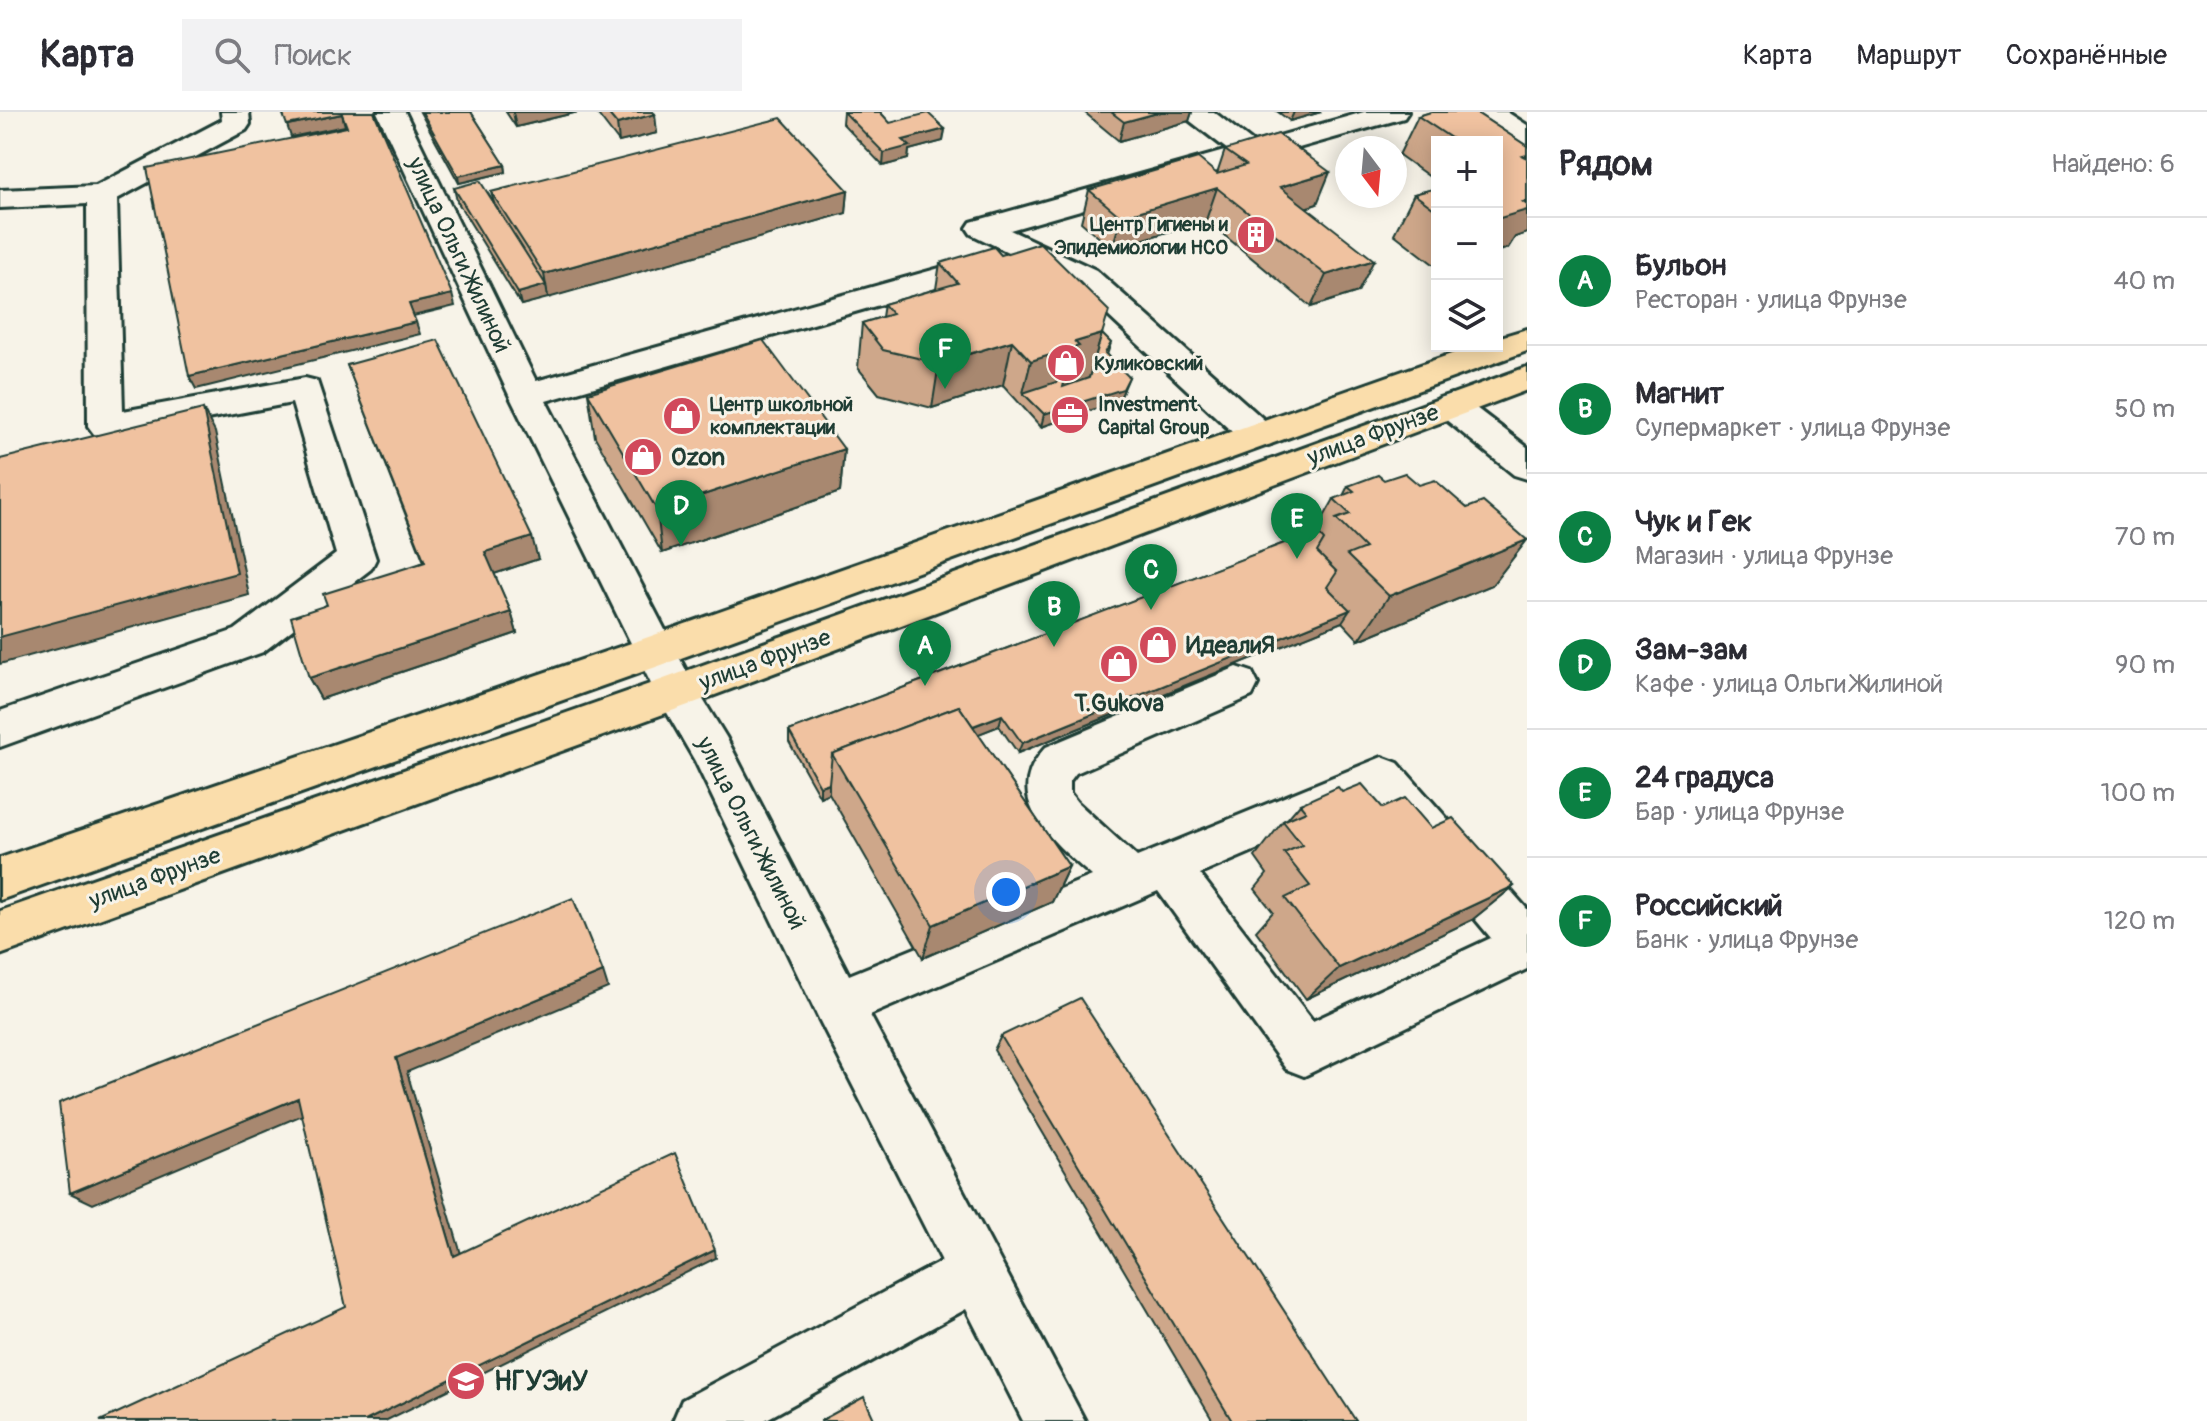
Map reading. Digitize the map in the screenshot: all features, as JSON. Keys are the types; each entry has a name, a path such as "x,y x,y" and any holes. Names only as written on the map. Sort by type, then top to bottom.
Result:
{"main road":[{"name":"улица Фрунзе","path":"0,879 655,651 1527,339"},
{"name":"улица Фрунзе","path":"0,933 676,692 1527,378"}],"street":[{"path":"0,199 102,195 236,124 235,112"},
{"name":"улица Ольги Жилиной","path":"391,112 526,395 655,651 711,750 838,1004 1055,1421"},
{"path":"1258,435 1085,277 982,228 1394,112"},
{"path":"1488,112 1527,137"},
{"path":"1199,114 1250,153"},
{"path":"0,729 249,641 357,559 305,389 106,426 102,195"},
{"path":"526,395 972,268 1085,277"},
{"path":"1451,406 1527,466"},
{"path":"838,1004 1149,874 1382,776 1527,944 1304,1051 1149,874 1065,821 1048,794 1049,772 1061,760 1237,684"},
{"path":"703,1421 976,1273"}],"building":[{"path":"282,112 374,112 452,294 409,304 416,322 189,376 147,168 347,127 342,114 287,125"},
{"path":"422,112 471,112 505,165 458,176"},
{"path":"607,112 653,112 655,114 617,124"},
{"path":"844,112 880,112 890,123 928,113 945,129 903,140 910,146 884,153"},
{"path":"1111,112 1161,112 1124,122"},
{"path":"1431,112 1475,112 1527,146 1527,155 1523,156 1527,158 1527,201 1523,202 1527,210 1503,217 1503,136 1448,136 1418,116"},
{"path":"781,118 848,190 544,274 491,192"},
{"path":"1278,134 1330,172 1280,187 1374,260 1326,275 1217,188 1121,217 1089,190 1198,158 1217,174 1246,165 1225,150"},
{"path":"480,181 546,285 518,293 454,188"},
{"path":"1431,190 1431,207 1414,194"},
{"path":"1040,243 1109,311 1102,334 1075,342 1079,346 1031,361 1012,341 939,363 883,350 862,323 892,314 884,304 958,283 940,263 994,247 1001,255"},
{"path":"1102,334 1111,343 1105,353 1129,377 1123,389 1044,414 1023,393 1065,379 1063,387 1089,378"},
{"path":"438,340 532,537 485,552 511,612 309,678 291,617 327,605 323,594 425,562 347,365"},
{"path":"763,340 844,449 657,510 588,393"},
{"path":"203,409 237,573 0,637 0,459"},
{"path":"1405,473 1419,485 1435,480 1467,508 1483,502 1527,540 1389,596 1347,555 1365,548 1336,519 1350,514 1334,499 1354,491 1348,486 1378,475 1384,480"},
{"path":"1316,531 1324,540 1317,552 1337,572 1327,587 1350,610 1022,743 1002,715 973,726 959,706 832,754 829,783 820,786 789,731"},
{"path":"959,706 1069,866 933,925 832,754"},
{"path":"1362,784 1383,808 1405,798 1431,828 1453,818 1514,886 1339,968 1285,898 1310,886 1284,853 1302,845 1283,821 1306,811 1300,804 1338,787 1342,792"},
{"path":"573,898 603,972 396,1058 454,1256 675,1153 715,1250 365,1421 100,1421 346,1307 298,1098 70,1193 59,1103"},
{"path":"1080,998 1356,1421 1232,1421 1001,1036"},
{"path":"864,1397 875,1421 820,1421"}],"place":[{"name":"Центр Гигиены и Эпидемиологии НСО","path":"1256,235"},
{"name":"Куликовский","path":"1066,363"},
{"name":"Российский","path":"945,389"},
{"name":"Investment Capital Group","path":"1070,415"},
{"name":"Центр школьной комплектации","path":"682,416"},
{"name":"Ozon","path":"643,457"},
{"name":"Зам-зам","path":"681,546"},
{"name":"24 градуса","path":"1297,559"},
{"name":"Чук и Гек","path":"1151,610"},
{"name":"ИдеалиЯ","path":"1158,645"},
{"name":"Магнит","path":"1054,647"},
{"name":"T.Gukova","path":"1119,664"},
{"name":"Бульон","path":"925,686"},
{"name":"НГУЭиУ","path":"466,1381"}]}
